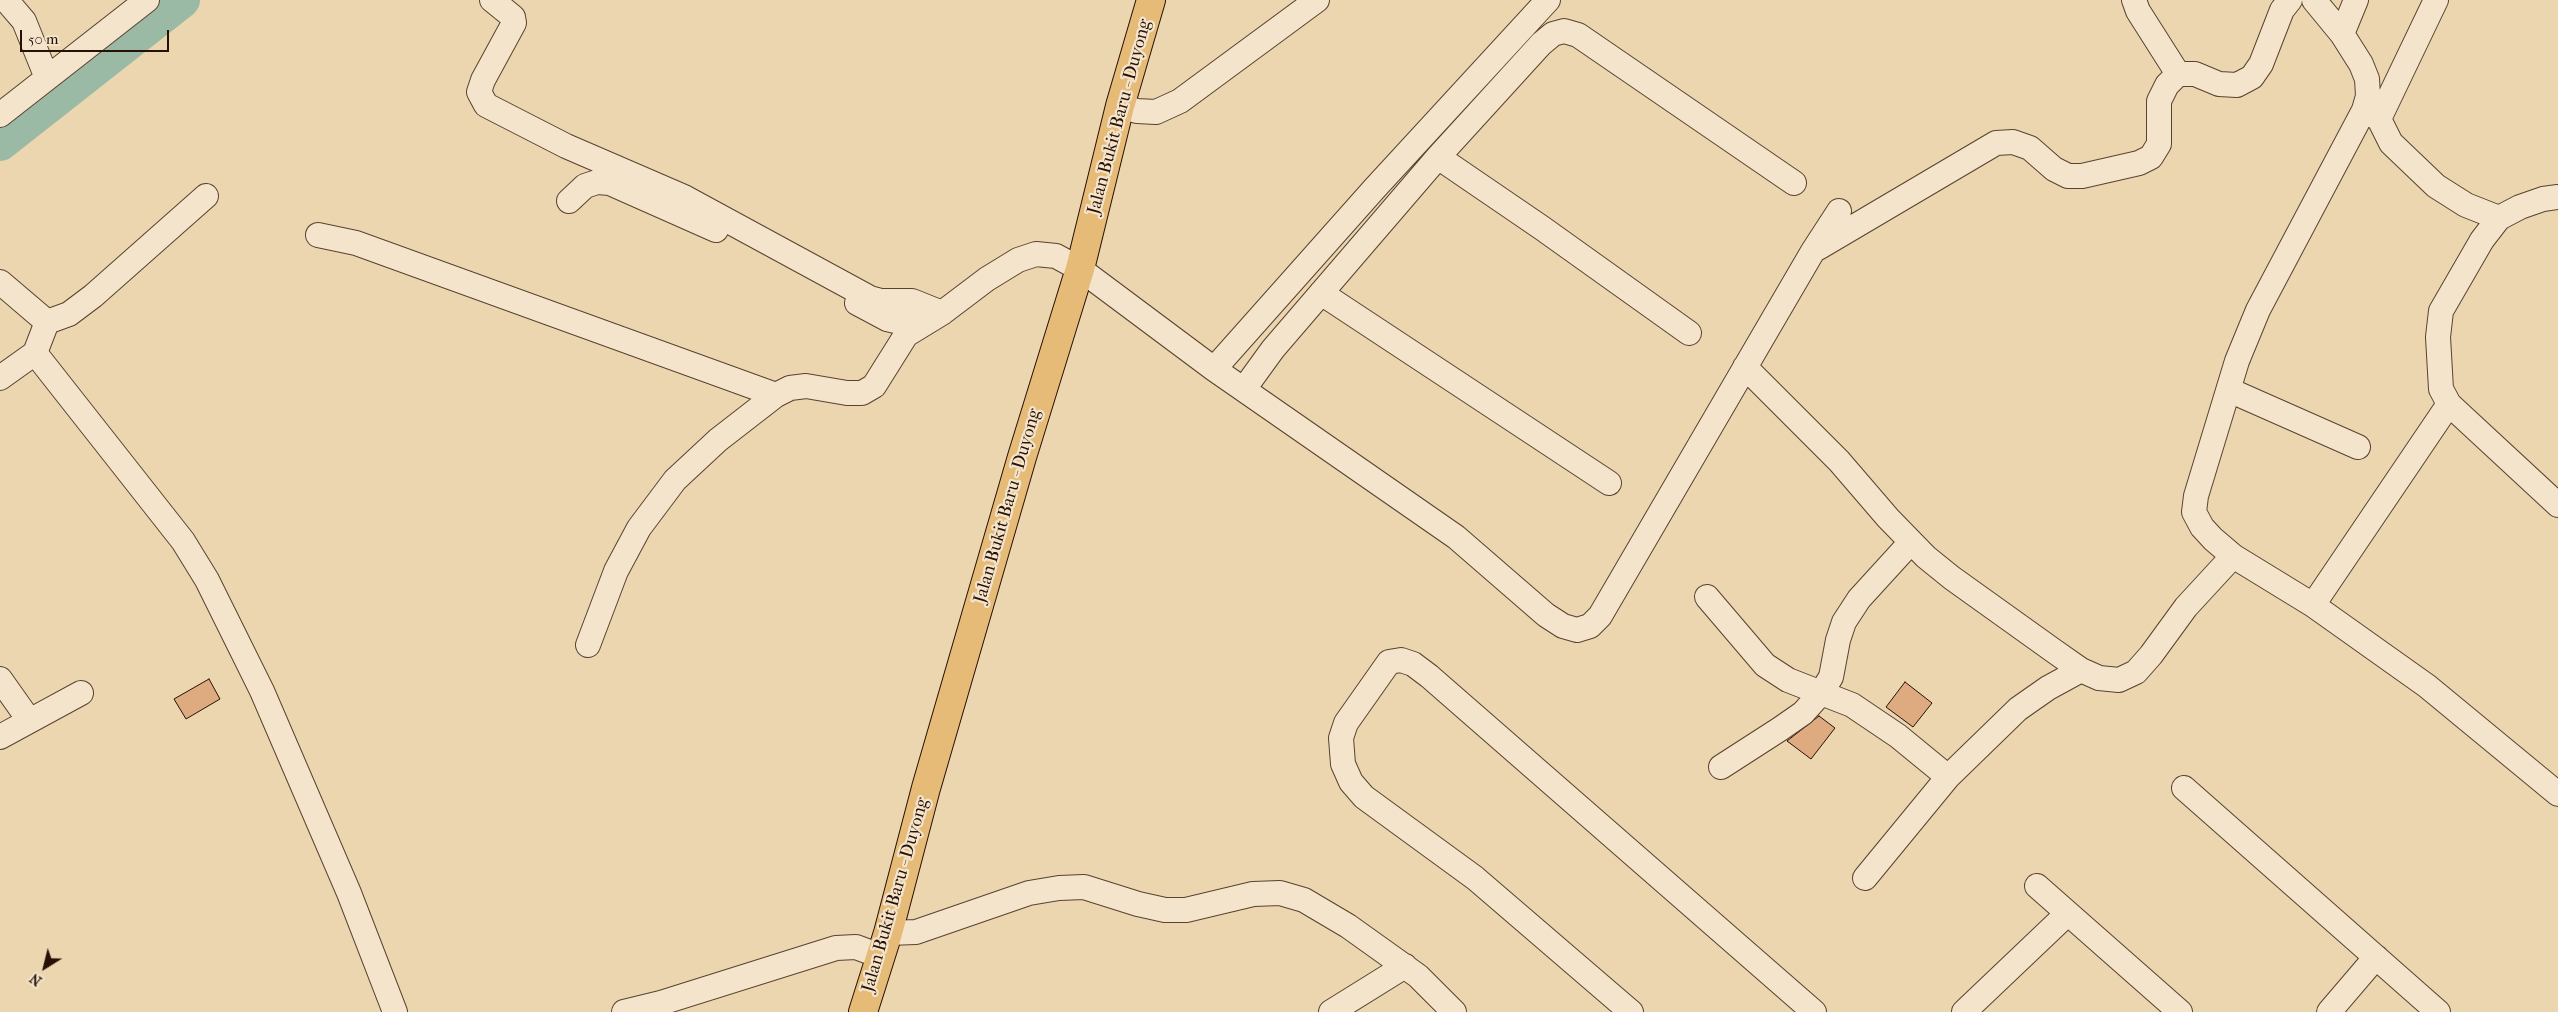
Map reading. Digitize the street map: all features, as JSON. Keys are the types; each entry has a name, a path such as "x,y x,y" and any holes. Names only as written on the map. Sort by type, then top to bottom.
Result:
{"main road":[{"name":"Jalan Bukit Baru - Duyong","path":"863,1012 884,944 926,788 1019,466 1080,269 1120,106 1151,0"}],"street":[{"path":"6,0 24,21 47,78"},
{"path":"0,115 147,0"},
{"path":"492,0 513,17 514,23 483,80 479,92 486,105 566,146 684,197 870,298 881,301 912,301 942,313"},
{"path":"1120,106 1137,112 1156,112 1180,101 1317,0"},
{"path":"1214,369 1548,0"},
{"path":"2134,0 2138,12 2178,74"},
{"path":"1813,251 1996,143 2013,142 2030,148 2054,170 2068,176 2082,176 2139,163 2151,158 2159,144 2159,101 2166,85 2178,74 2195,74 2219,84 2237,85 2252,77 2261,64 2282,10 2290,0"},
{"path":"2314,0 2342,34 2361,64 2367,79 2372,115 2391,143 2436,186 2466,205 2498,218"},
{"path":"2342,34 2356,0"},
{"path":"2436,0 2372,115 2258,310 2229,390 2196,496 2194,512 2202,527 2233,556 2313,606 2427,686 2558,794"},
{"path":"1244,389 1273,349 1438,157 1541,44 1553,34 1564,32 1586,40 1794,183"},
{"path":"1438,157 1542,228 1689,333"},
{"path":"569,201 585,186 597,182 610,183 628,189 741,241 887,319 917,326"},
{"path":"0,378 35,353 47,322 68,314 92,296 206,196"},
{"path":"2558,197 2543,199 2520,206 2498,218 2482,240 2441,311 2438,361 2441,389 2449,404 2558,505"},
{"path":"588,646 616,571 639,528 674,480 718,440 776,395 790,388 806,386 847,393 862,393 874,386 883,375 896,348 906,335 917,326 942,313 987,279 1018,260 1036,254 1056,256 1080,269 1214,369 1456,538 1546,615 1563,626 1577,630 1590,626 1600,616 1813,251 1839,211"},
{"path":"318,235 356,243 776,395"},
{"path":"0,282 47,322"},
{"path":"1321,293 1609,483"},
{"path":"35,353 183,541 207,580 262,691 349,893 395,1012"},
{"path":"1745,367 1839,461 1911,542 1952,578 2081,670 2100,678 2119,680 2136,672 2152,655 2186,607 2233,556"},
{"path":"2229,390 2358,447"},
{"path":"2313,606 2449,404"},
{"path":"1721,767 1749,751 1795,718 1821,693 1831,677 1838,640 1844,622 1872,584 1911,542"},
{"path":"1708,598 1765,665 1788,680 1852,705 1898,736 1948,777"},
{"path":"1631,1012 1475,878 1364,797 1351,782 1343,764 1341,738 1346,723 1389,662 1402,660 1412,664 1429,676 1814,1012"},
{"path":"1865,878 1948,777 2018,709 2048,688 2081,670"},
{"path":"0,679 29,720"},
{"path":"0,737 81,693"},
{"path":"2184,788 2438,1012"},
{"path":"2037,886 2180,1012"},
{"path":"624,1012 661,1003 836,948 884,944 1029,893 1059,888 1084,887 1138,904 1165,910 1186,910 1253,894 1280,893 1304,900 1348,926 1405,966 1454,1012"},
{"path":"1964,1012 2067,914"},
{"path":"2329,1012 2376,957"},
{"path":"1331,1012 1405,966"}],"building":[{"path":"209,679 220,699 186,719 174,699"},
{"path":"1905,682 1932,703 1913,727 1886,707"},
{"path":"1819,716 1835,728 1811,759 1787,741"}],"waterway":[{"path":"0,143 182,0"}]}
